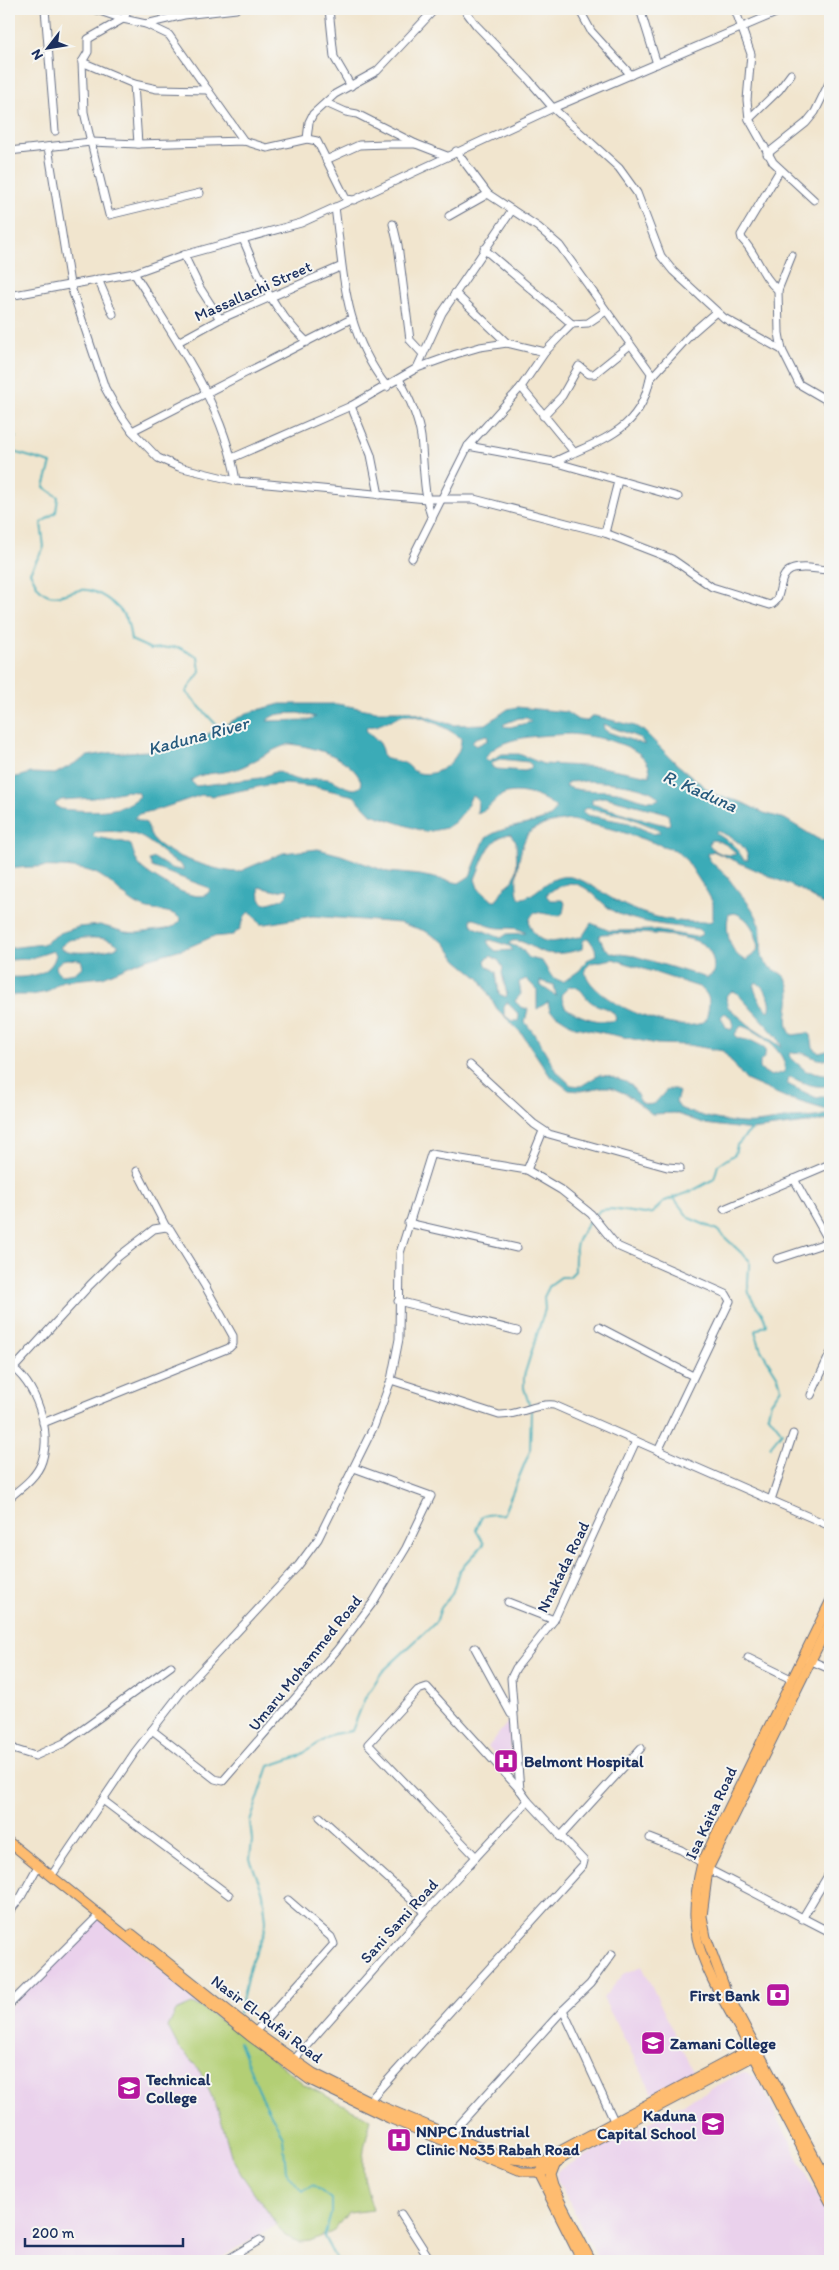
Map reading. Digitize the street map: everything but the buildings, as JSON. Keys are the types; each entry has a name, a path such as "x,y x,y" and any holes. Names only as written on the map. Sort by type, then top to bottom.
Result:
{"main road":[{"name":"Isa Kaita Road","path":"830,1602 791,1679 705,1866 697,1885 694,1916 704,1958 723,2000 744,2038 755,2051 763,2074 830,2202"},
{"name":"Isa Kaita Road","path":"830,1622 705,1866 702,1916 706,1937 726,1991 755,2051 830,2185"},
{"name":"Nasir El-Rufai Road","path":"9,1835 206,1996 288,2066 310,2080 389,2118 521,2173 538,2173"},
{"name":"Nasir El-Rufai Road","path":"9,1842 98,1915 293,2061 333,2084 369,2101 507,2159 520,2161 538,2173 548,2188"},
{"path":"736,2061 742,2049 744,2038"},
{"path":"520,2161 543,2160 616,2125 755,2051"},
{"path":"736,2061 763,2074"},
{"path":"538,2173 616,2125"},
{"path":"538,2173 543,2160"},
{"path":"554,2162 549,2175 548,2188 577,2243 591,2261"},
{"path":"521,2173 548,2188"},
{"path":"577,2243 582,2261"}],"street":[{"path":"45,9 55,132"},
{"path":"94,9 123,19 146,24 169,35 244,141"},
{"path":"129,9 123,19 88,39 88,52 82,62 84,112 109,215 200,193"},
{"path":"146,24 184,15 236,9"},
{"path":"329,9 334,58 351,86"},
{"path":"307,139 309,122 313,114 326,102 377,71 435,9"},
{"path":"464,9 476,25 553,108 619,168 637,193 661,256 672,271 727,320 782,350"},
{"path":"578,9 591,31 631,75"},
{"path":"640,9 657,64"},
{"path":"735,9 751,54 747,100 749,119 767,154 780,170 814,200"},
{"path":"9,296 134,273 184,255 301,223 553,108 785,9"},
{"path":"82,62 134,84 157,89 208,90"},
{"path":"749,119 779,90 791,74"},
{"path":"767,154 806,123 815,112 830,81"},
{"path":"134,84 138,144"},
{"path":"326,102 346,112 358,114 416,144 447,156"},
{"path":"9,151 91,142 138,144 244,141 267,148 307,139 317,141 346,199 349,201"},
{"path":"326,160 360,145 416,144"},
{"path":"48,147 70,284 105,388 132,431 158,458 179,467 236,481 427,499 474,500 605,533 672,559 712,587 770,605 776,600 784,574 790,570 830,570"},
{"path":"456,151 488,194 560,246 651,373 644,400 628,425 609,437 554,462"},
{"path":"778,290 769,283 741,235 780,170"},
{"path":"449,216 488,194"},
{"path":"335,207 340,267 351,319 366,357 387,387"},
{"path":"417,368 442,313 512,210"},
{"path":"393,224 398,245 410,340 423,354"},
{"path":"243,239 270,298 289,325 307,342"},
{"path":"484,249 572,324"},
{"path":"184,255 200,288 220,319"},
{"path":"792,255 778,290 778,333 782,350 805,389 830,402"},
{"name":"Massallachi Street","path":"178,342 220,319 340,267"},
{"path":"134,273 178,342 206,393 232,458 236,481"},
{"path":"98,279 112,314"},
{"path":"455,293 507,343"},
{"path":"412,558 468,446 521,387 545,352 572,324 588,323 606,311"},
{"path":"650,380 694,332 716,312"},
{"path":"132,431 351,319"},
{"path":"232,458 350,406 387,387 417,368 480,347 507,343 545,352"},
{"path":"543,416 562,396 579,366 589,374 594,374 630,344"},
{"path":"399,379 415,415 420,436 427,499 432,519"},
{"path":"521,387 574,452"},
{"path":"350,406 371,455 379,495"},
{"path":"468,446 554,462 678,497"},
{"path":"605,533 618,481"},
{"path":"470,1065 543,1131 667,1167 680,1168"},
{"path":"527,1170 543,1131"},
{"path":"54,1872 152,1730 184,1690 298,1566 318,1539 374,1426 391,1380 399,1339 400,1253 431,1154 527,1170 561,1190 591,1214 612,1241 621,1249 726,1294 730,1301 658,1451"},
{"path":"724,1209 830,1164"},
{"path":"43,1423 228,1348 232,1344 233,1336 205,1286 170,1229 166,1226 137,1171"},
{"path":"777,1259 830,1242 794,1178"},
{"path":"408,1223 517,1248"},
{"path":"9,1498 33,1477 42,1462 44,1447 43,1423 36,1396 11,1367 118,1257 154,1229 166,1226"},
{"path":"398,1302 517,1331"},
{"path":"599,1327 693,1376"},
{"path":"811,1395 830,1354"},
{"path":"391,1380 499,1415 527,1410 544,1404 554,1405 830,1526"},
{"path":"771,1500 793,1434"},
{"name":"Nnakada Road","path":"520,1790 510,1678 554,1620 636,1441"},
{"name":"Umaru Mohammed Road","path":"152,1730 215,1779 223,1781 337,1650 374,1601 402,1556 431,1496 354,1468"},
{"path":"508,1602 554,1620"},
{"path":"475,1648 514,1718"},
{"path":"802,1656 830,1669"},
{"path":"748,1658 791,1679"},
{"path":"9,1744 16,1750 36,1756 64,1743 171,1666"},
{"path":"369,2101 582,1865 583,1858 560,1837 427,1687 418,1690 368,1744 476,1858"},
{"path":"560,1837 641,1748"},
{"path":"104,1801 229,1895"},
{"name":"Sani Sami Road","path":"293,2061 425,1912 528,1801"},
{"path":"320,1817 425,1912"},
{"path":"650,1838 681,1850 705,1866 802,1919 830,1932"},
{"path":"9,1912 21,1897 38,1866"},
{"path":"802,1919 830,1872"},
{"path":"255,2032 334,1944 331,1937 288,1900"},
{"path":"9,2005 98,1915"},
{"path":"450,2135 563,2010 590,1984 612,1954"},
{"path":"563,2010 616,2125"},
{"path":"401,2214 430,2261"},
{"path":"225,2261 260,2240"}],"shaded area":[{"name":"Belmont Hospital","path":"508,1722 513,1775 488,1747"},
{"name":"Technical College","path":"97,1918 232,2026 242,2055 308,2206 216,2261 9,2261 9,2008"},
{"name":"Zamani College","path":"642,1966 695,2076 654,2096 603,1998 624,1974"},
{"name":"Kaduna Capital School","path":"743,2072 757,2077 830,2220 830,2261 599,2261 557,2179 557,2171"}],"green space":[{"path":"192,2004 203,2008 266,2053 305,2085 371,2119 363,2155 363,2165 373,2210 348,2213 332,2232 310,2241 300,2242 285,2236 241,2174 231,2155 219,2112 198,2067 179,2048 168,2027 176,2011"}],"water":[{"name":"R. Kaduna","path":"280,704 337,704 376,711 409,711 453,725 486,724 508,709 517,707 566,712 578,720 587,721 592,716 595,716 635,726 644,731 678,765 713,794 741,802 764,813 785,819 818,839 830,841 830,851 826,858 830,872 830,909 801,890 713,851 707,854 754,911 760,928 764,961 787,980 790,994 787,1023 792,1035 808,1033 811,1035 813,1047 819,1053 830,1050 830,1059 824,1060 796,1052 790,1053 789,1056 806,1071 830,1075 830,1085 814,1086 790,1077 787,1079 787,1084 817,1098 830,1095 830,1111 787,1098 746,1080 723,1051 688,1045 657,1044 575,1027 550,1011 548,1002 537,1009 537,990 526,979 519,982 521,994 515,1001 521,1007 528,1009 525,1022 536,1036 558,1073 571,1085 581,1086 599,1075 608,1076 632,1086 641,1102 646,1104 656,1102 668,1089 675,1089 679,1092 676,1102 680,1108 706,1117 727,1121 755,1123 788,1118 817,1117 830,1112 830,1120 751,1130 705,1124 675,1113 652,1114 626,1094 610,1087 581,1091 569,1090 550,1076 522,1034 497,1009 480,979 457,960 445,943 425,931 400,923 313,916 260,924 253,914 249,912 245,916 240,929 233,935 212,937 189,947 143,960 103,977 62,981 47,992 32,995 9,995 9,977 38,974 49,967 54,961 56,954 53,951 28,959 9,960 9,948 43,944 60,933 78,927 100,925 125,932 137,933 166,929 175,926 181,920 168,912 147,909 136,904 105,879 91,871 68,867 9,869 9,779 31,773 55,774 88,756 149,751 208,734 247,713","holes":["298,713 316,717 308,720 267,721 273,716","404,715 426,719 461,738 458,753 448,765 427,774 415,772 404,763 384,758 380,743 367,732 366,727 376,726","519,718 527,718 531,722 510,727 503,726","603,724 640,738 645,745 608,732 604,729","570,734 593,737 620,744 642,756 648,765 650,776 601,767 543,764 519,754 502,754 489,761 485,759 491,751 500,745 523,738","487,735 488,740 476,746 472,743 475,738","290,744 332,755 351,767 358,775 362,784 359,788 355,789 327,779 302,780 291,778 277,771 260,778 196,786 191,781 199,776 245,766 282,746","500,759 528,762 532,766 524,771 496,769 492,767 492,762","568,782 605,782 647,790 659,799 649,801 617,792 584,790 566,786","287,784 315,787 354,796 371,814 426,832 446,828 455,822 466,809 471,797 474,796 478,801 477,813 484,810 502,795 515,792 531,794 545,800 556,808 552,814 536,822 503,830 485,839 470,876 459,883 420,875 388,872 318,849 283,853 238,872 218,869 179,856 158,844 152,838 146,823 134,818 139,814 201,795 214,796 267,785","126,791 138,792 140,796 133,802 108,810 65,810 55,804 61,800 93,798","604,797 663,812 668,814 670,824 667,825 592,804 592,799","586,808 626,816 658,829 660,832 654,834 629,823 587,815 582,811","571,820 616,830 675,850 687,861 713,903 713,920 707,922 684,922 651,916 621,903 575,878 558,878 550,881 532,894 520,898 517,875 523,844 530,832 544,825","716,831 737,841 745,850 748,860 744,860 735,846 716,833","95,832 119,832 143,838 184,869 172,868 154,858 149,860 152,867 207,887 210,890 205,895 187,894 165,884 147,872 136,859 131,845 93,835","510,834 516,841 517,870 513,881 504,888 496,901 493,901 478,888 475,879 487,851 503,836","711,840 725,844 736,854 729,855 717,852 709,844","570,883 585,888 614,912 621,915 649,923 698,929 703,934 696,937 653,930 610,931 591,923 582,937 553,942 540,939 530,926 531,917 535,912 559,916 563,913 565,903 562,900 550,900 546,895 554,889","259,887 277,891 287,889 289,892 282,899 265,904 260,899","734,913 744,918 755,934 757,952 746,960 740,957 732,947 728,934 729,914","471,919 497,928 514,928 526,933 507,934 501,938 474,927","646,933 690,939 708,949 712,955 714,973 707,978 635,956 612,953 604,947 599,936 601,934","84,938 108,940 119,946 98,951 71,951 60,947 69,940","588,938 595,948 596,956 587,960 580,970 563,982 552,977 542,961 529,958 521,948 509,944 512,941 517,941 550,954 582,949 583,941","491,940 509,946 513,950 496,951 487,941","491,956 499,961 503,968 502,973 507,995 506,997 499,994 496,972 486,965 485,960","613,959 699,987 706,994 709,1006 706,1020 694,1025 678,1025 637,1014 601,993 589,981 585,969 591,963","62,960 81,960 83,966 75,973 62,975 57,971 56,966","540,981 554,985 556,996 540,985","756,982 762,987 769,999 769,1011 757,996 754,986","570,986 581,990 594,1004 610,1010 616,1020 589,1019 565,1007 561,995","732,991 737,993 777,1037 782,1047 754,1029 728,1007 726,996","507,1002 519,1015 518,1021 512,1021 504,1015 504,1007","725,1013 731,1018 733,1026 731,1030 726,1027 721,1017","741,1026 755,1032 771,1044 782,1058 785,1065 784,1072 771,1076 760,1069 760,1062 765,1055 764,1047 752,1041 737,1038 735,1034"]}],"waterway":[{"path":"9,439 16,437 9,442"},
{"name":"Kaduna River","path":"9,446 17,453 51,463 44,487 58,497 56,512 41,523 44,547 30,572 39,589 45,594 53,596 80,590 93,591 107,599 124,615 128,622 131,640 151,649 178,647 198,657 200,672 186,692 221,730"},
{"path":"596,1215 600,1210 611,1209 644,1214 652,1213 665,1201 692,1191 714,1179 718,1165 735,1154 737,1145 752,1129"},
{"path":"673,1197 689,1218 717,1230 749,1260 749,1293 763,1316 766,1325 755,1331 761,1350 778,1377 781,1388 771,1402 768,1414 782,1432 770,1447"},
{"path":"530,1407 524,1388 524,1376 545,1309 544,1297 550,1285 561,1277 569,1277 575,1271 577,1243 582,1231 592,1219"},
{"path":"239,2013 250,1966 264,1934 266,1921 263,1893 250,1859 252,1840 250,1822 269,1766 299,1756 333,1734 352,1731 365,1698 382,1672 436,1622 441,1608 452,1594 459,1571 484,1544 476,1530 482,1516 503,1515 530,1451 531,1411"},
{"path":"239,2042 259,2091 283,2137 286,2171 302,2191 313,2185 331,2199 331,2214 324,2237 337,2261"}],"place":[{"name":"Belmont Hospital","path":"506,1761"},
{"name":"First Bank","path":"778,1995"},
{"name":"Zamani College","path":"653,2043"},
{"name":"Technical College","path":"129,2088"},
{"name":"Kaduna Capital School","path":"713,2124"},
{"name":"NNPC Industrial Clinic No35 Rabah Road","path":"399,2140"}]}
